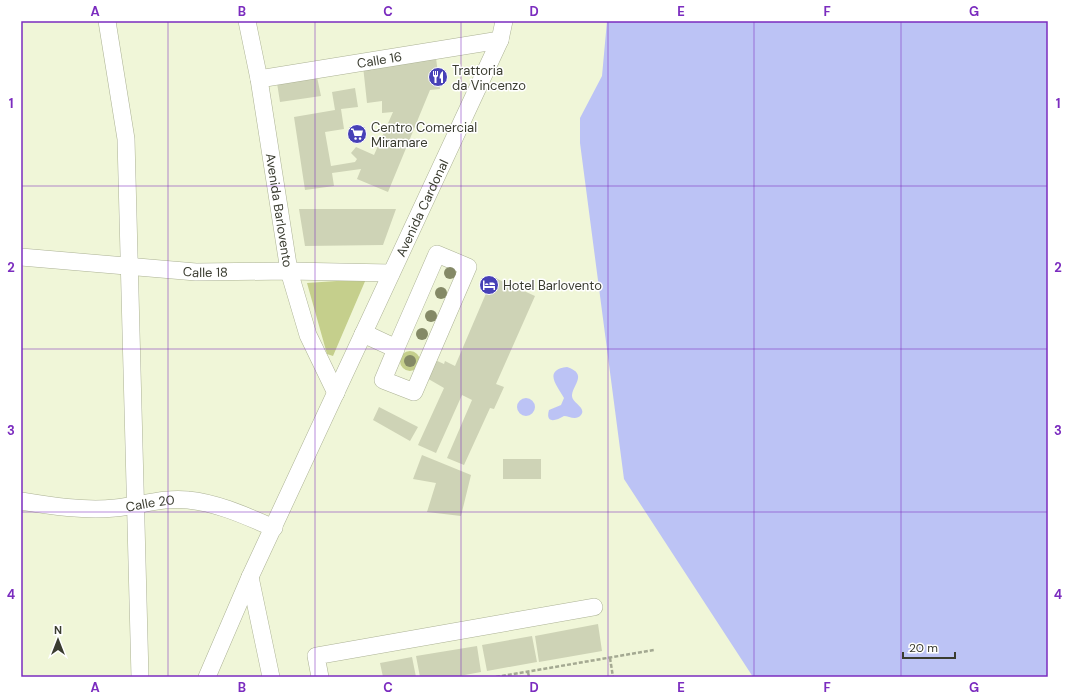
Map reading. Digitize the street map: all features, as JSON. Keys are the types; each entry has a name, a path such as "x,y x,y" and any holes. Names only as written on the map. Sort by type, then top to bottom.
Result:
{"street":[{"path":"107,21 126,139 128,266 140,677"},
{"name":"Avenida Barlovento","path":"247,21 259,79 289,271 308,335 336,393"},
{"name":"Avenida Cardonal","path":"206,677 250,577 500,40 504,21"},
{"name":"Calle 16","path":"259,79 500,40"},
{"path":"437,254 468,267 414,392 383,380 396,350 363,334 396,348 437,254"},
{"name":"Calle 18","path":"21,257 196,272 289,271 391,273"},
{"name":"Calle 20","path":"21,501 53,506 114,508 165,500 186,500 214,504 274,528"},
{"path":"250,577 271,677"},
{"path":"320,677 316,656 594,607"}],"path":[{"path":"496,677 654,650"},
{"path":"610,658 613,677"},
{"path":"528,672 529,677"}],"green space":[{"path":"366,279 333,356 327,354 307,283"},
{"path":"406,351 414,351 420,357 420,365 414,371 406,371 400,365 400,357"}],"water":[{"path":"607,21 1048,21 1048,677 753,677 624,479 580,143 580,118 602,76"},
{"path":"567,367 577,373 578,376 572,398 581,407 582,412 577,418 564,416 552,420 549,418 549,410 561,405 564,398 554,380 553,375 559,369"},
{"path":"522,398 530,398 535,403 533,414 530,416 522,416 517,411 517,403"}],"building":[{"path":"436,58 440,89 430,90 388,192 357,179 361,169 332,173 334,186 305,190 294,117 335,110 332,92 355,88 358,107 341,109 344,129 325,132 331,166 355,162 357,159 351,153 356,147 374,155 393,112 382,113 382,101 367,103 363,66"},
{"path":"317,77 321,96 280,102 277,83"},
{"path":"299,209 396,209 383,245 305,246"},
{"path":"493,277 535,296 496,384 504,387 494,409 490,408 464,465 447,458 472,400 462,395 436,453 418,445 444,388 425,377 433,359 444,364 445,361 455,366"},
{"path":"379,407 418,427 410,441 373,420"},
{"path":"422,455 471,475 461,516 427,512 436,483 413,479"},
{"path":"503,459 541,459 541,479 503,479"},
{"path":"598,624 602,651 539,662 535,636"},
{"path":"532,636 537,662 487,671 482,645"},
{"path":"477,646 481,672 454,677 420,677 416,656"},
{"path":"412,657 416,677 383,677 380,663"}],"place":[{"name":"Trattoria da Vincenzo","path":"438,77"},
{"name":"Centro Comercial Miramare","path":"357,134"},
{"name":"Hotel Barlovento","path":"489,285"}]}
